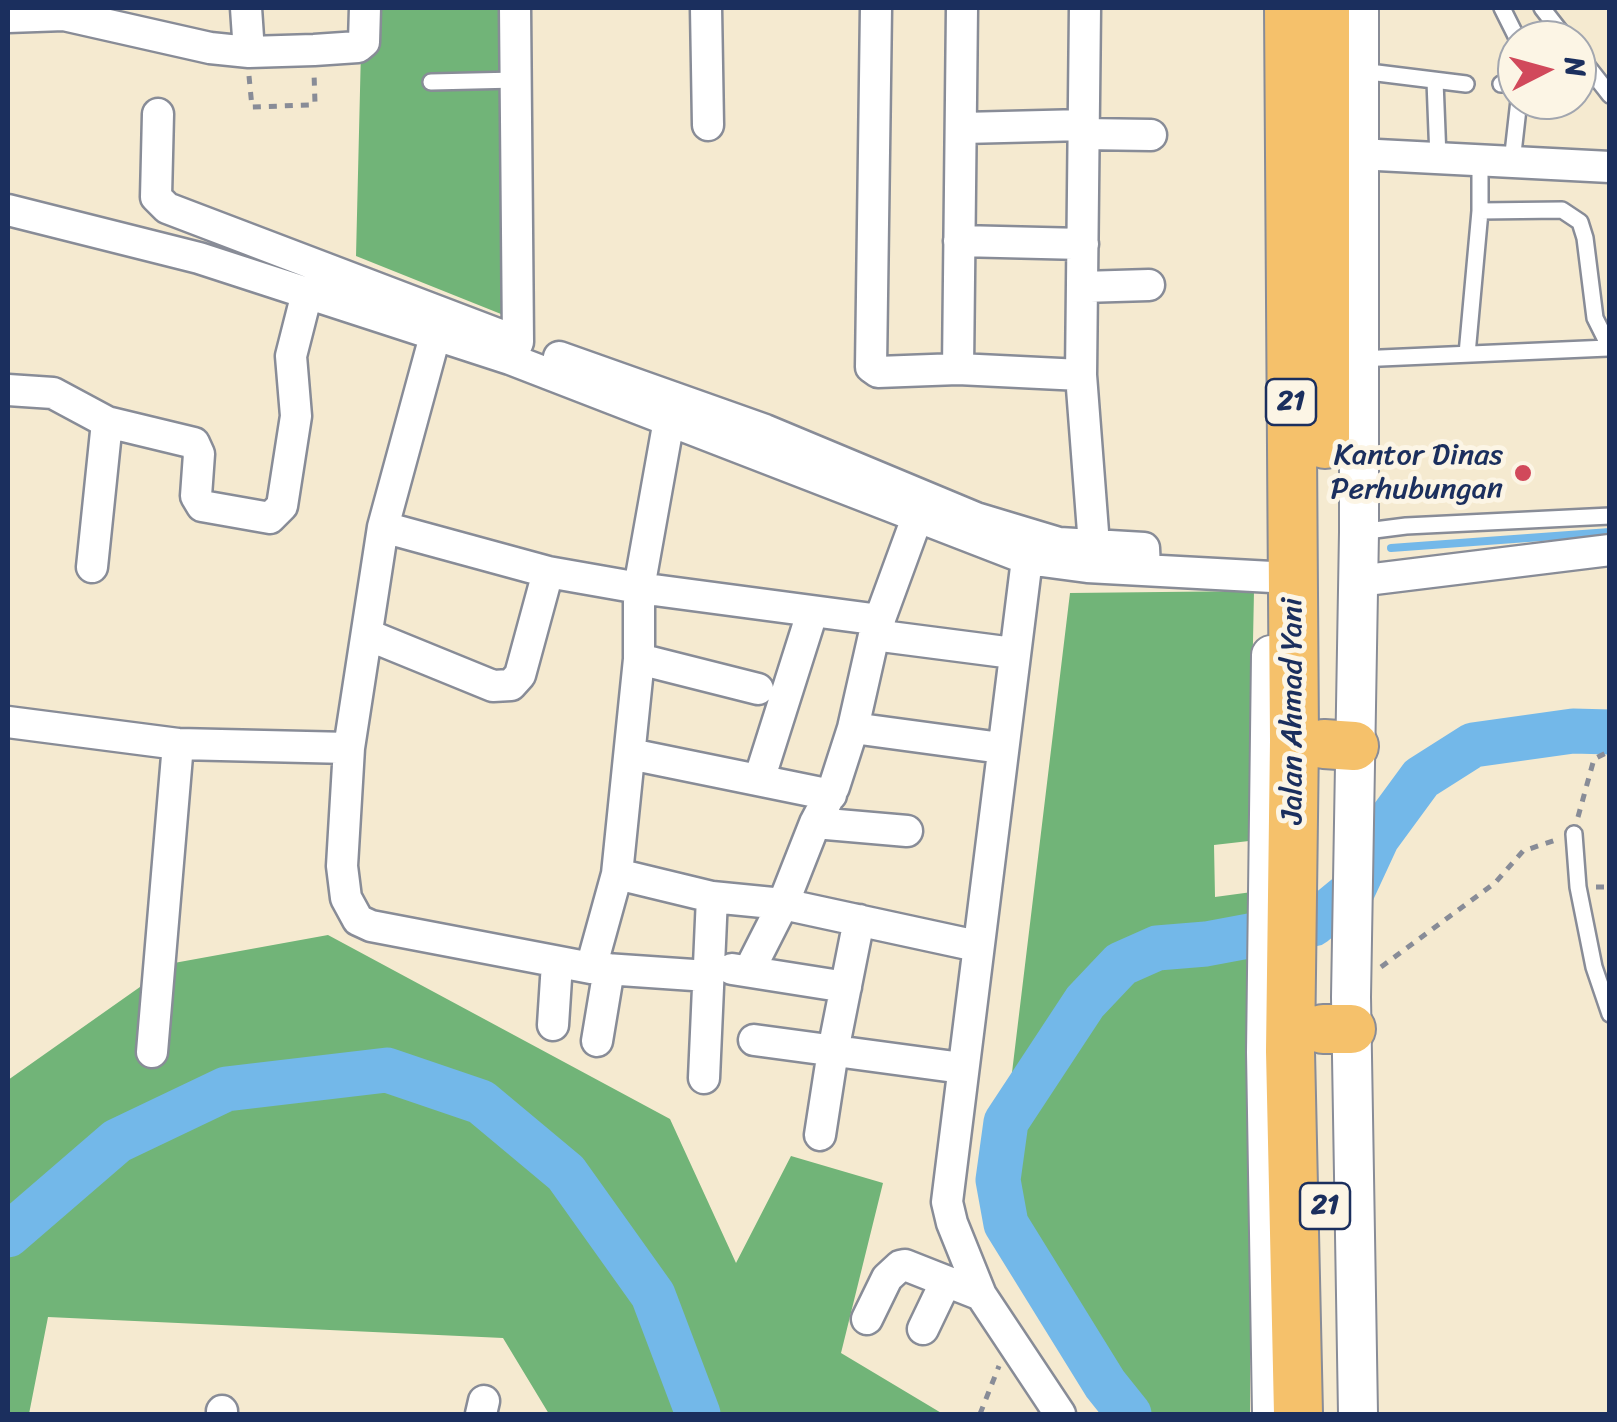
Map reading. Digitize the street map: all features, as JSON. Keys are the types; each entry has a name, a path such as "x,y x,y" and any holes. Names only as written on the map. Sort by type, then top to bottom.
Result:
{"highway":[{"name":"Jalan Ahmad Yani","path":"1288,8 1306,269 1310,743 1298,1414"},
{"name":"Jalan Ahmad Yani","path":"1306,269 1324,8"},
{"name":"Jalan Ahmad Yani","path":"1308,1019 1329,1414"}],"street":[{"path":"246,8 249,52"},
{"path":"8,17 64,11 195,45 249,52 358,47 364,42 365,8"},
{"path":"514,350 516,8"},
{"path":"706,8 708,126"},
{"path":"876,8 871,367 878,372 958,369 1081,375"},
{"path":"958,369 962,8"},
{"path":"1085,8 1081,375 1094,544"},
{"path":"1265,8 1272,577 1310,743"},
{"path":"1310,743 1358,581 1359,8"},
{"path":"158,114 156,196 198,239"},
{"path":"963,128 1152,135"},
{"path":"1358,154 1610,167"},
{"path":"8,210 198,239 319,286 514,350 671,408 1026,559 1086,567 1145,562 1272,577"},
{"path":"960,241 1083,244"},
{"path":"1082,287 1149,284"},
{"path":"8,390 53,393 106,422 194,443 199,454 196,496 202,506 270,518 282,506 296,416 291,356 319,286"},
{"path":"440,326 383,527 349,748 342,866 346,898 358,920 371,926 558,963 600,968 749,971 846,987"},
{"path":"671,408 764,430 976,518 1058,543 1144,548 1145,562"},
{"path":"596,1042 600,968 617,874 639,659 638,588 671,408"},
{"path":"92,567 106,422"},
{"path":"749,971 783,904 814,823 831,795 853,728 877,628 918,515"},
{"path":"383,527 548,572 812,613 1012,653"},
{"path":"1358,581 1610,550"},
{"path":"1026,559 947,1202 981,1294 1060,1414"},
{"path":"368,635 493,686 511,684 520,676 548,572"},
{"path":"759,780 812,613"},
{"path":"639,659 758,689"},
{"path":"8,722 178,744 349,748"},
{"path":"853,728 1001,748"},
{"path":"152,1052 178,744"},
{"path":"630,754 831,795"},
{"path":"814,823 907,831"},
{"path":"617,874 712,897 783,904 977,946"},
{"path":"704,1078 712,897"},
{"path":"820,1135 859,920"},
{"path":"553,1025 558,963"},
{"path":"1272,1414 1308,1019"},
{"path":"1308,1019 1358,1414"},
{"path":"754,1040 962,1068"},
{"path":"867,1319 887,1278 900,1266 981,1294"},
{"path":"923,1330 946,1281"}],"lane":[{"path":"1358,70 1466,84"},
{"path":"431,82 516,80"},
{"path":"1435,81 1438,158"},
{"path":"1512,162 1517,120"},
{"path":"1467,354 1480,211 1480,160"},
{"path":"1358,359 1609,348 1596,318 1586,238 1580,222 1562,210 1480,211"},
{"path":"1359,532 1610,516"},
{"path":"1574,834 1578,888 1594,966 1610,1014"}],"path":[{"path":"252,106 313,104 314,50"},
{"path":"1379,969 1495,882 1523,850 1574,834 1594,760 1610,751"},
{"path":"980,1414 1012,1340"}],"green space":[{"path":"362,8 506,8 511,318 356,256"},
{"path":"1254,591 1249,841 1214,845 1215,897 1252,892 1250,1414 1129,1414 1105,1384 1042,1285 1006,1122 1070,593"},
{"path":"328,935 670,1119 736,1263 791,1156 883,1183 841,1353 943,1414 549,1414 503,1338 48,1317 29,1414 8,1414 8,1080 174,963"}],"waterway":[{"path":"1391,548 1610,532"},
{"path":"1129,1414 1105,1384 1006,1224 998,1180 1006,1122 1085,1002 1121,964 1157,948 1206,944 1313,924 1352,892 1377,838 1421,778 1473,745 1573,731 1610,732"},
{"path":"8,1235 117,1141 226,1089 387,1070 481,1102 566,1173 653,1295 698,1414"}],"place":[{"name":"Kantor Dinas Perhubungan","path":"1523,473"}]}
